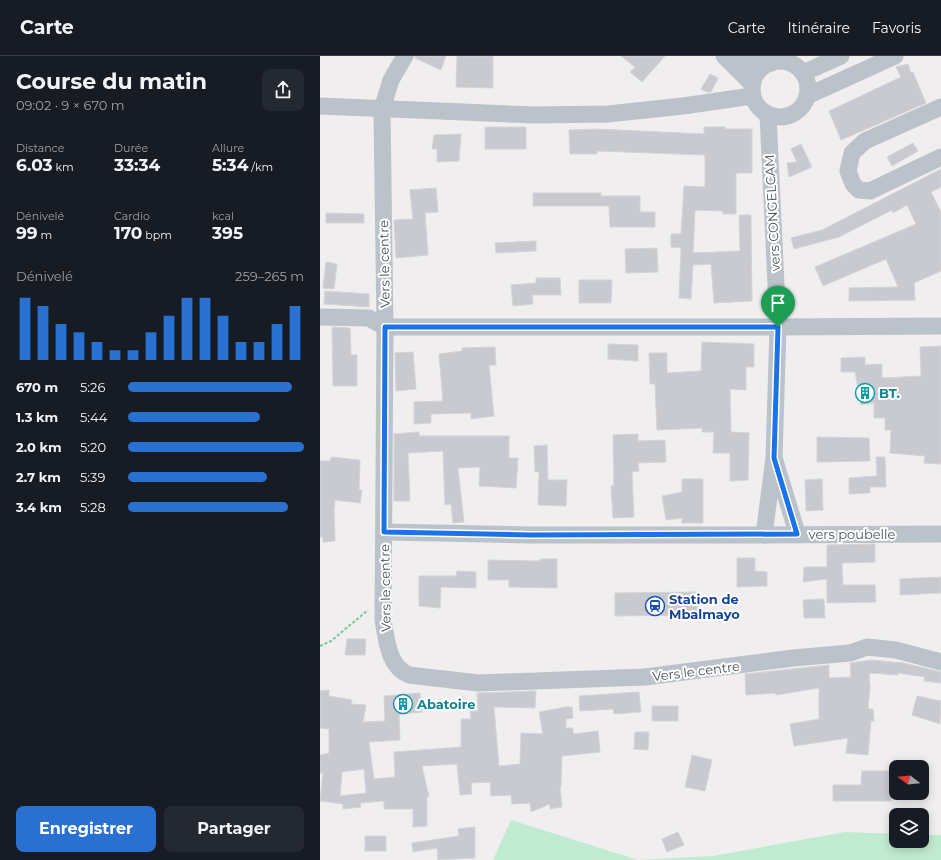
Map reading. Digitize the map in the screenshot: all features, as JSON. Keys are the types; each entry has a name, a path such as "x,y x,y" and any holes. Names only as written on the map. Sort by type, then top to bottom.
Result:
{"street":[{"name":"Vers le centre","path":"406,56 391,80 382,109 385,327 383,620 389,649 395,664 403,672 409,675 478,683 645,677 793,658 850,653 867,647 881,647 896,650 941,662"},
{"path":"724,56 752,90 758,108 768,115 780,118 792,115 802,107 807,96 807,84 803,73 795,66 780,60 744,60 733,56"},
{"path":"803,73 841,56"},
{"path":"807,96 895,56"},
{"path":"752,90 759,71 780,60"},
{"path":"320,106 534,115 608,114 683,106 752,90"},
{"path":"941,107 865,141 852,153 848,171 853,184 859,190 870,191 941,157"},
{"name":"vers CONGELCAM","path":"768,115 778,327 774,458"},
{"path":"320,317 369,318 385,327 941,326"},
{"path":"774,458 797,534"},
{"path":"764,535 774,458"},
{"name":"vers poubelle","path":"384,532 532,535 941,534"}],"path":[{"path":"320,646 331,641 384,596"}],"green space":[{"path":"511,820 638,860 493,860"},
{"path":"845,832 889,834 889,848 929,848 929,835 941,835 941,860 638,860 713,856"}],"building":[{"path":"415,56 446,56 441,70 415,58"},
{"path":"457,56 493,56 493,88 456,87"},
{"path":"621,56 665,56 642,82 630,72 635,67"},
{"path":"908,64 926,103 841,140 829,111 901,77 896,67"},
{"path":"710,74 718,78 711,92 707,92 701,89"},
{"path":"485,127 526,127 526,149 485,149"},
{"path":"704,127 752,129 752,173 736,173 736,214 723,214 723,211 695,210 693,253 740,251 739,215 751,215 752,301 714,303 711,264 693,265 691,299 679,298 681,248 671,247 671,234 681,234 684,186 705,187 705,155 597,151 597,154 570,154 569,130 597,129 704,134"},
{"path":"461,134 459,161 437,162 437,149 432,149 434,135"},
{"path":"913,143 918,151 892,166 887,157"},
{"path":"801,144 812,167 789,177 787,163 797,162 791,149"},
{"path":"941,169 941,187 931,192 941,212 941,271 914,283 915,300 849,301 849,288 898,287 886,259 823,286 815,267 916,224 907,205 893,213 892,210 839,237 794,249 791,238 822,230"},
{"path":"436,188 438,212 425,213 428,255 396,258 394,220 413,219 410,190"},
{"path":"533,193 601,193 601,196 640,196 640,212 655,212 655,227 610,227 609,206 533,206"},
{"path":"326,213 364,214 364,223 326,223"},
{"path":"536,241 536,251 496,253 495,243"},
{"path":"657,248 658,272 626,273 625,249"},
{"path":"326,262 337,264 334,289 323,288"},
{"path":"536,278 560,278 561,295 532,295 533,304 513,306 511,285 536,283"},
{"path":"579,280 612,280 611,303 579,303"},
{"path":"325,291 369,294 369,307 324,304"},
{"path":"332,327 350,328 351,355 357,355 357,386 333,386"},
{"path":"702,342 754,344 754,367 746,367 746,390 730,389 731,432 749,433 748,480 730,481 730,453 713,453 714,432 702,432 702,428 657,430 655,384 650,384 649,353 667,353 667,373 701,371"},
{"path":"608,344 638,345 638,361 608,359"},
{"path":"941,346 941,464 924,463 925,456 890,453 891,430 885,430 885,418 874,418 874,403 861,405 855,372 841,372 841,358 865,357 865,365 882,364 882,378 921,376 920,347"},
{"path":"495,347 496,365 489,365 494,416 471,419 471,413 431,414 431,423 414,424 414,402 443,401 439,354 462,351 462,348"},
{"path":"413,352 416,389 396,391 395,353"},
{"path":"419,432 419,436 509,436 509,458 518,458 516,488 479,486 480,467 458,468 464,522 453,523 451,504 445,505 443,451 408,453 410,501 394,501 394,434"},
{"path":"638,434 638,441 665,440 666,462 638,463 639,471 632,472 634,517 613,518 611,486 614,486 613,435"},
{"path":"817,437 869,438 870,461 817,462"},
{"path":"547,445 548,480 567,480 566,506 538,505 539,472 535,472 534,446"},
{"path":"331,457 360,460 359,490 362,490 360,503 335,500 335,541 323,542 323,537 320,537 320,461 330,461"},
{"path":"876,457 885,457 886,487 870,487 870,493 849,494 849,478 877,476"},
{"path":"682,479 703,479 703,523 682,523 682,518 666,520 662,496 682,492"},
{"path":"822,479 823,510 806,511 805,480"},
{"path":"875,544 875,562 842,563 843,585 875,585 876,602 827,603 827,579 803,582 804,567 827,567 827,545"},
{"path":"737,558 755,558 755,571 767,572 767,586 737,587"},
{"path":"540,559 557,559 557,588 509,587 509,580 488,580 488,560 540,561"},
{"path":"457,571 476,572 476,588 441,587 440,608 419,606 419,576 456,576"},
{"path":"941,577 941,593 900,595 900,579"},
{"path":"697,592 697,615 615,616 615,593"},
{"path":"824,599 825,618 804,618 803,600"},
{"path":"347,639 366,639 365,655 345,655"},
{"path":"871,660 904,663 941,672 941,683 924,681 925,677 898,673 898,675 869,673 870,688 868,709 873,709 874,721 871,721 868,755 846,753 848,738 794,746 790,724 819,719 819,688 776,695 775,693 746,695 745,674 829,665 829,678 851,677 850,663"},
{"path":"329,690 329,696 352,700 351,704 366,705 363,722 385,721 384,696 420,693 422,712 399,714 400,740 369,742 374,779 395,777 394,752 461,747 461,719 471,719 470,711 478,711 477,693 536,691 535,708 494,707 499,766 520,764 521,733 543,734 539,712 566,707 572,707 573,718 566,719 566,728 573,728 573,734 598,731 600,752 562,756 560,787 562,807 550,809 550,804 531,812 530,803 512,804 511,795 491,796 490,782 471,783 472,794 460,795 457,764 422,766 429,797 427,797 427,826 413,827 413,809 384,809 384,801 360,803 361,807 343,809 343,804 320,801 323,773 320,773 320,755 329,753 329,729 320,728 320,691","holes":["364,769 366,793 340,796 342,772"]},
{"path":"639,692 641,712 614,714 613,709 580,711 579,696"},
{"path":"917,696 941,701 940,724 912,715"},
{"path":"652,706 678,706 678,721 652,721"},
{"path":"635,732 649,732 648,750 634,749"},
{"path":"692,755 712,760 705,791 685,787"},
{"path":"862,771 889,771 889,800 891,801 833,801 833,785 861,785"},
{"path":"475,827 475,858 438,860 437,848 413,852 412,843 459,836 458,829"},
{"path":"678,832 684,845 667,852 662,839"},
{"path":"365,836 386,836 386,851 365,851"}],"place":[{"name":"BT.","path":"865,393"},
{"name":"Station de Mbalmayo","path":"655,606"},
{"name":"Abatoire","path":"403,704"}],"route":[{"path":"385,327 778,327 774,458 797,534 532,535 384,532 385,327"}]}
